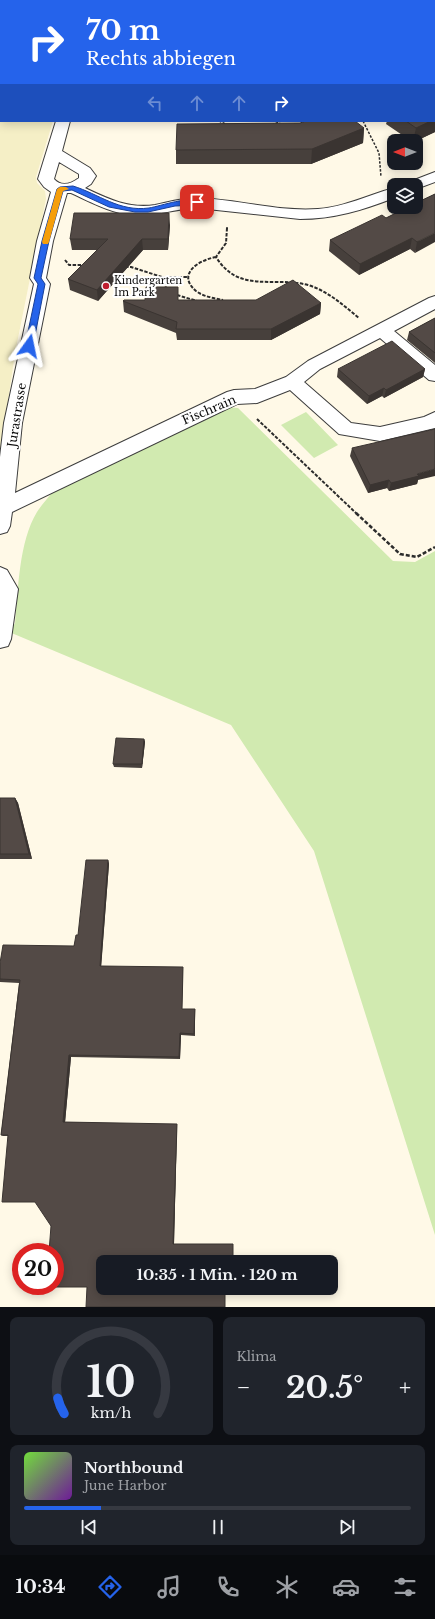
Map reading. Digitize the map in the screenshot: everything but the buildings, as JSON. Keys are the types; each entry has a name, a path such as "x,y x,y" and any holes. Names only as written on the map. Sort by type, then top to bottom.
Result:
{"street":[{"path":"63,122 46,179 48,183 53,187 66,189 122,209 142,211 187,203 206,203 290,213 334,212 387,195"},
{"path":"54,153 84,171 88,176 86,181 66,189"},
{"path":"423,182 435,177"},
{"name":"Jurastrasse","path":"1,517 13,423 42,284 38,278 45,241 66,189"},
{"name":"Fischrain","path":"1,517 234,397 256,396 292,382 314,365 435,302"},
{"path":"382,330 435,375"},
{"path":"292,382 346,429 380,434 428,423 435,419"},
{"path":"0,576 7,589 0,633"}],"path":[{"path":"221,122 229,126"},
{"path":"266,126 278,122"},
{"path":"364,122 379,153 387,186"},
{"path":"230,302 202,294 195,290 190,284 189,277 190,272 197,263 204,259 216,257 226,243 228,215 235,207"},
{"path":"45,241 69,265 85,265"},
{"path":"216,257 224,270 237,278 254,281 293,282 318,289 330,295 362,319 371,321 382,330"},
{"path":"123,267 131,267 162,278 189,277"},
{"path":"162,278 167,289"},
{"path":"174,295 179,295 201,302"},
{"path":"209,302 223,300"},
{"path":"234,397 400,554 417,557 435,547"}],"shaded area":[{"path":"0,122 53,122 36,177 37,183 45,191 46,199 15,353 0,457"}],"green space":[{"path":"225,407 238,408 393,561 415,562 435,551 435,1235 314,851 231,725 2,629 15,624 20,566 26,537 37,512 54,490"},
{"path":"306,412 338,445 314,458 281,425"}],"slow traffic":[{"path":"45,242 60,189 66,189"}],"place":[{"name":"Kindergarten Im Park","path":"106,286"}],"route":[{"path":"29,346 42,284 38,278 45,241 60,189 73,188 111,206 122,209 142,211 175,204 197,202"}]}
